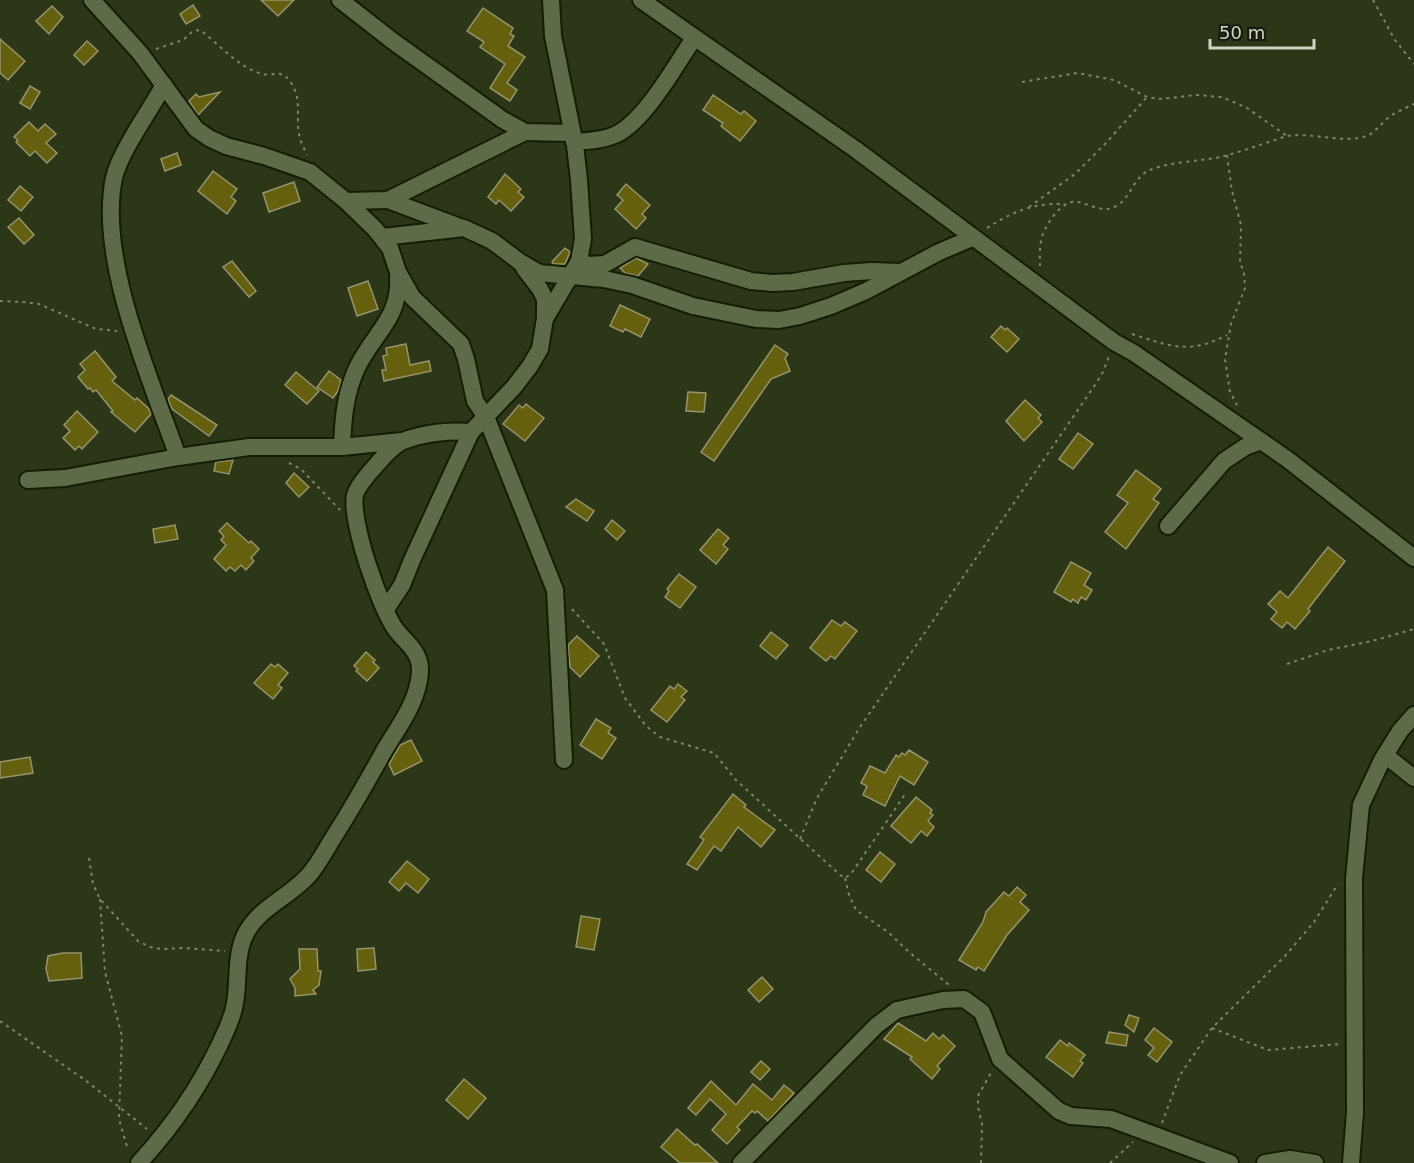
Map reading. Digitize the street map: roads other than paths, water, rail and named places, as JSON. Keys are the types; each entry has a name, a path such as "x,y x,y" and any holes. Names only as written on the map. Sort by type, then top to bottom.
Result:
{"street":[{"path":"92,0 140,53 196,129 226,146 301,168 346,201 383,237 412,297 461,344 475,401 486,417 555,591 564,760"},
{"path":"340,0 394,42 503,120 525,132 572,138 595,140 618,134 631,125 666,80 694,38"},
{"path":"545,318 575,268 583,239 579,180 553,36 550,0"},
{"path":"641,0 855,149 1114,342 1134,353 1287,459 1414,558"},
{"path":"164,85 119,163 113,191 113,250 134,333 178,457"},
{"path":"388,200 525,132"},
{"path":"346,201 388,200 464,228 492,241 539,273 605,264 635,247 751,281 772,283 844,273 901,272"},
{"path":"383,237 464,228"},
{"path":"575,268 693,306 756,319 779,320 831,306 972,238"},
{"path":"386,609 402,585 471,432 514,387 540,349 545,318 545,298 534,279 520,262"},
{"path":"342,447 346,394 364,354 392,316 398,298 398,272"},
{"path":"28,480 65,478 178,457 249,447 342,447 402,441 438,433 471,432"},
{"path":"134,1159 161,1140 204,1077 224,1036 235,1005 240,952 245,935 266,908 290,893 309,875 404,721 415,695 420,671 418,656 396,630 369,569 357,522 355,495 381,459 402,441"},
{"path":"1168,526 1224,461 1245,447 1261,441"},
{"path":"1351,1163 1355,1042 1354,878 1358,826 1361,806 1369,785 1385,754 1414,715"},
{"path":"1385,754 1414,778"},
{"path":"741,1163 876,1026 897,1010 943,1000 964,999 982,1012 1000,1059 1059,1111 1071,1116 1111,1119 1230,1163"},
{"path":"1265,1163 1290,1159 1315,1163"}]}
